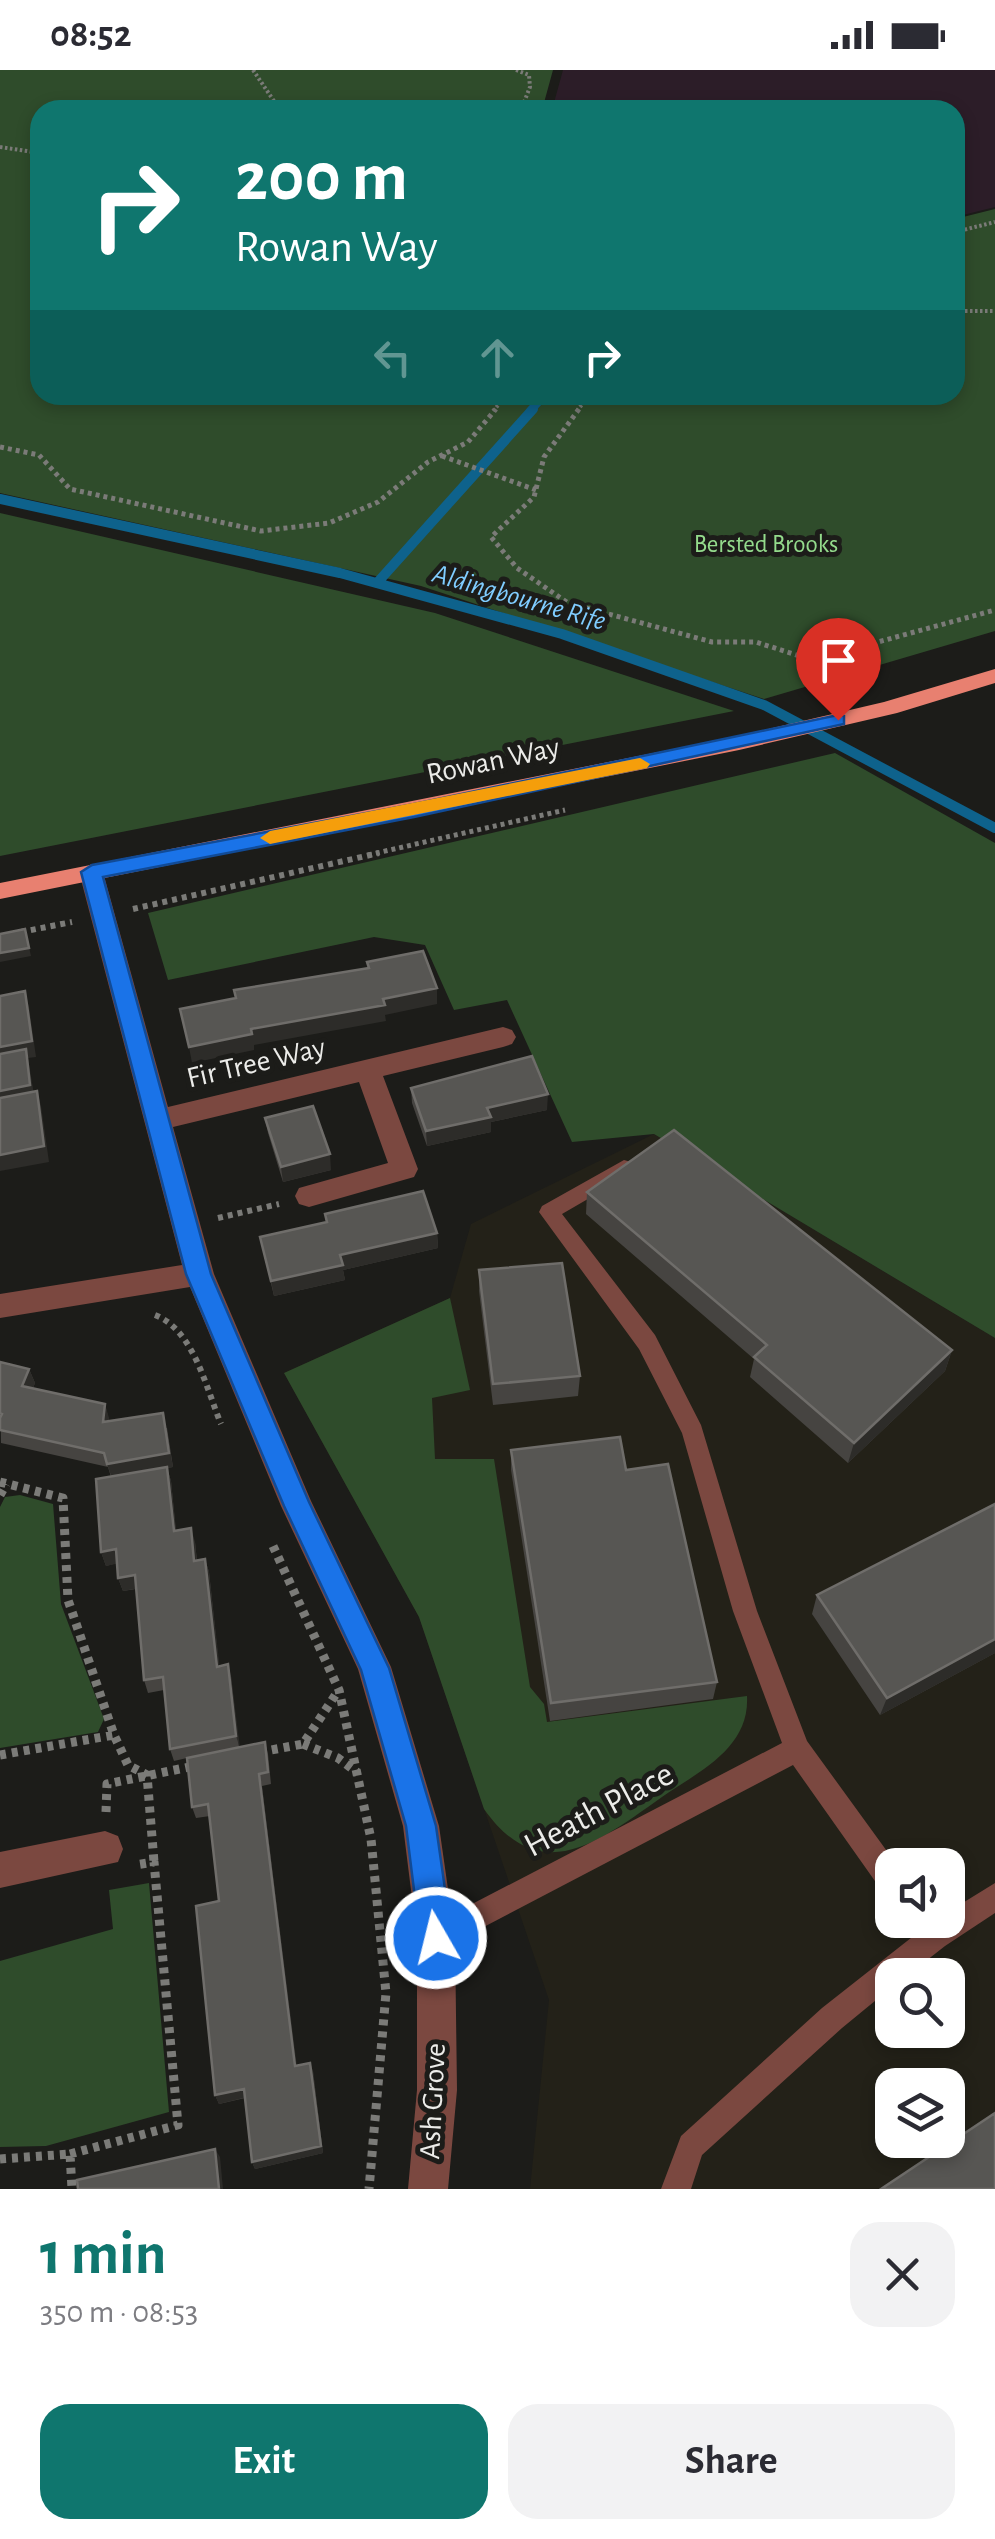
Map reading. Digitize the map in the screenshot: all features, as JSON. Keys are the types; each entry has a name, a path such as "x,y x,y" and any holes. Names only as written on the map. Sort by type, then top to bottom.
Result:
{"highway":[{"name":"Rowan Way","path":"0,890 739,743 870,713 995,676"}],"street":[{"name":"Ash Grove","path":"92,872 198,1274 297,1506 374,1668 421,1826 436,1938 436,2090 428,2189"},
{"name":"Fir Tree Way","path":"158,1120 502,1037"},
{"name":"Fir Tree Way","path":"309,1196 404,1169 368,1070"},
{"path":"0,1306 198,1274"},
{"path":"0,1870 105,1850"}],"lane":[{"path":"625,1168 549,1212 646,1342 693,1432 744,1611 797,1749 875,1857"},
{"name":"Heath Place","path":"436,1938 797,1749"},
{"path":"965,1911 995,1897"},
{"path":"676,2189 692,2146 918,1938"}],"path":[{"path":"253,70 273,100"},
{"path":"516,70 529,75 525,100"},
{"path":"0,148 30,151"},
{"path":"965,230 995,222"},
{"path":"965,311 995,312"},
{"path":"0,447 40,455 52,466 57,481 70,489 261,531 329,523 378,502 441,456 468,442 498,405"},
{"path":"581,405 544,456 534,497 491,537 518,568 568,603 712,642 756,642 812,660 995,610"},
{"path":"441,456 536,490"},
{"path":"829,657 862,685"},
{"path":"17,933 570,808"},
{"path":"186,1226 309,1196"},
{"path":"149,1315 164,1316 181,1331 226,1437"},
{"path":"0,1496 3,1483 63,1498 68,1600 114,1736 128,1765 147,1775"},
{"path":"272,1543 339,1690 371,1839 386,1993 369,2189"},
{"path":"303,1744 339,1690"},
{"path":"0,1755 114,1736"},
{"path":"244,1756 303,1744 338,1758 359,1774"},
{"path":"107,1784 206,1763"},
{"path":"0,2159 70,2154 178,2125 147,1775"},
{"path":"105,1850 117,1868 154,1862"},
{"path":"70,2154 72,2189"}],"shaded area":[{"path":"563,70 995,70 995,207 965,214 965,100 555,100"},
{"path":"654,1134 995,1338 995,2189 530,2189 549,2000 419,1617 284,1373 450,1298 471,1224"}],"green space":[{"name":"Bersted Brooks","path":"0,70 553,70 545,100 30,100 30,405 965,405 965,216 995,209 995,631 764,699 421,586 0,493"},
{"path":"0,513 435,613 734,711 0,856"},
{"path":"835,753 995,843 995,1338 654,1134 572,1142 507,1000 454,1010 425,945 374,937 168,980 148,913"},
{"path":"450,1298 470,1390 432,1398 435,1459 494,1459 530,1687 544,1704 547,1722 747,1696 740,1731 719,1757 616,1828 572,1850 549,1852 527,1847 506,1834 484,1809 419,1617 284,1373"},
{"path":"20,1495 53,1504 61,1604 104,1719 98,1732 0,1748 0,1507 5,1497"},
{"path":"149,1883 169,2112 46,2146 0,2147 0,1961 113,1929 109,1890"}],"building":[{"path":"25,929 29,948 0,953 0,934"},
{"path":"423,951 437,988 383,999 385,1005 251,1029 252,1034 189,1047 180,1009 236,998 234,990 369,968 367,962"},
{"path":"25,991 32,1041 0,1047 0,996"},
{"path":"26,1049 30,1085 0,1091 0,1054"},
{"path":"532,1056 548,1094 487,1108 491,1117 426,1131 411,1088"},
{"path":"37,1091 44,1146 0,1155 0,1098"},
{"path":"313,1106 330,1154 281,1167 265,1118"},
{"path":"674,1130 952,1350 854,1443 754,1357 767,1345 587,1192"},
{"path":"423,1191 437,1233 340,1255 343,1265 271,1281 260,1237 327,1222 325,1214"},
{"path":"562,1263 580,1376 493,1384 479,1270"},
{"path":"0,1362 29,1369 22,1386 105,1404 103,1422 163,1413 169,1453 107,1464 104,1453 0,1430"},
{"path":"620,1437 626,1470 668,1464 717,1682 551,1703 511,1450"},
{"path":"167,1467 174,1531 191,1528 194,1561 205,1559 217,1667 228,1664 236,1736 170,1749 163,1677 144,1680 135,1575 118,1578 116,1549 101,1552 96,1479"},
{"path":"995,1504 995,1639 887,1698 817,1595"},
{"path":"265,1742 268,1772 259,1774 295,2066 310,2063 321,2146 252,2162 244,2089 215,2095 196,1906 219,1901 208,1804 192,1807 187,1758"},
{"path":"995,2113 995,2189 881,2189 928,2158 965,2158 965,2133"},
{"path":"215,2149 219,2189 78,2189 77,2180"}],"waterway":[{"path":"530,411 536,405"},
{"path":"377,583 533,409"},
{"name":"Aldingbourne Rife","path":"0,499 340,573 562,634 764,705 995,828"}],"slow traffic":[{"path":"270,838 640,764"}],"route":[{"path":"436,1938 421,1826 374,1668 297,1506 198,1274 92,872 414,811 838,720"}]}
